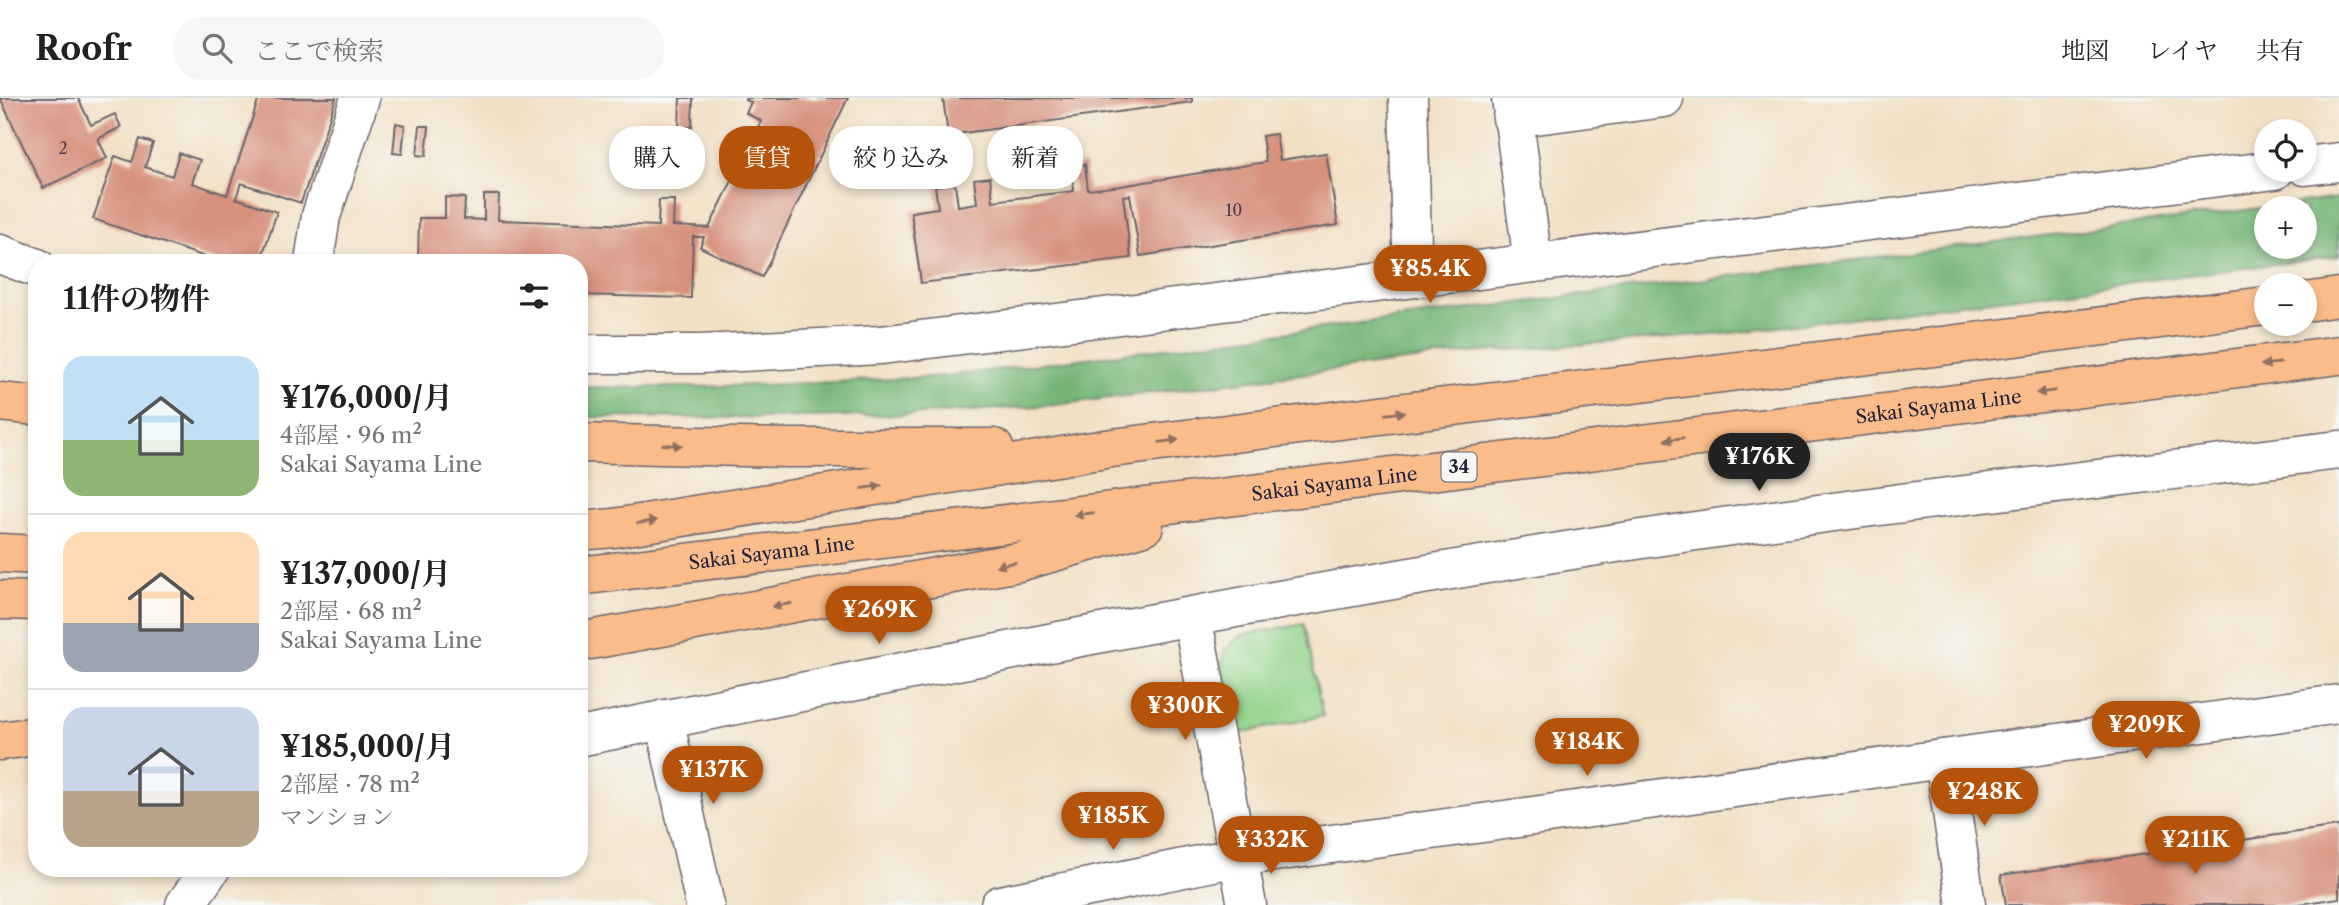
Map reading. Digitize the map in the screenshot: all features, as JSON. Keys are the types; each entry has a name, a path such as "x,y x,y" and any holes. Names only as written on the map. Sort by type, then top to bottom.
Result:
{"main road":[{"path":"2317,300 2339,297"},
{"path":"588,530 1112,448 2254,307"},
{"name":"Sakai Sayama Line","path":"588,575 1260,493 2339,355"},
{"path":"0,402 28,405"},
{"path":"588,443 787,448 1112,448"},
{"path":"588,640 1019,562 1260,493"},
{"path":"0,553 28,555"},
{"path":"0,600 28,601"},
{"path":"0,741 28,737"}],"street":[{"path":"315,254 321,216 360,98"},
{"path":"1408,98 1412,245 1416,276"},
{"path":"1533,263 1512,108 1664,98"},
{"path":"2317,165 2339,162"},
{"path":"588,354 700,354 881,345 2254,173"},
{"path":"0,254 28,265"},
{"path":"588,735 1192,616 1609,544 1870,507 2339,450"},
{"path":"1192,616 1247,905"},
{"path":"1000,905 1238,857 2339,704"},
{"path":"664,719 705,905"},
{"path":"1944,759 1966,905"},
{"path":"185,905 205,877"}],"green space":[{"path":"2339,198 2339,256 2317,259 2317,201"},
{"path":"2254,209 2254,259 2315,259 1723,334 1469,353 1054,405 924,414 764,418 588,417 588,387 671,387 947,376"},
{"path":"1304,624 1323,716 1236,734 1222,663 1225,650 1240,636"}],"building":[{"path":"0,98 78,98 91,125 115,114 121,127 98,139 107,158 43,188"},
{"path":"259,98 336,98 301,203 241,183 236,198 277,212 263,254 196,254 93,219 115,156 132,162 140,139 153,143 145,167 172,176 179,153 200,160 192,183 227,195"},
{"path":"680,98 693,98 692,126 679,126"},
{"path":"746,98 848,98 835,126 829,126 829,138 815,167 815,126 759,126 761,121 746,113 751,102 745,100"},
{"path":"943,98 1192,98 1192,102 1015,126 987,126 987,130 973,132 973,126 947,126"},
{"path":"396,123 405,125 402,154 393,153"},
{"path":"420,126 429,126 426,156 417,155"},
{"path":"1276,134 1280,160 1326,153 1338,225 1140,256 1130,195 1123,196 1131,258 921,283 911,212 938,208 935,189 956,189 958,206 977,203 974,179 987,177 987,189 992,189 993,201 1074,191 1083,189 1085,164 1088,190 1121,186 1266,162 1262,136"},
{"path":"728,189 804,189 762,277 700,247 704,237 693,237 691,298 588,295 588,254 418,254 419,218 445,218 445,197 465,198 464,219 484,220 484,195 499,195 498,220 658,226 659,200 674,200 673,226 709,228"},
{"path":"2339,826 2339,898 2292,905 2006,905 2001,875"}]}
